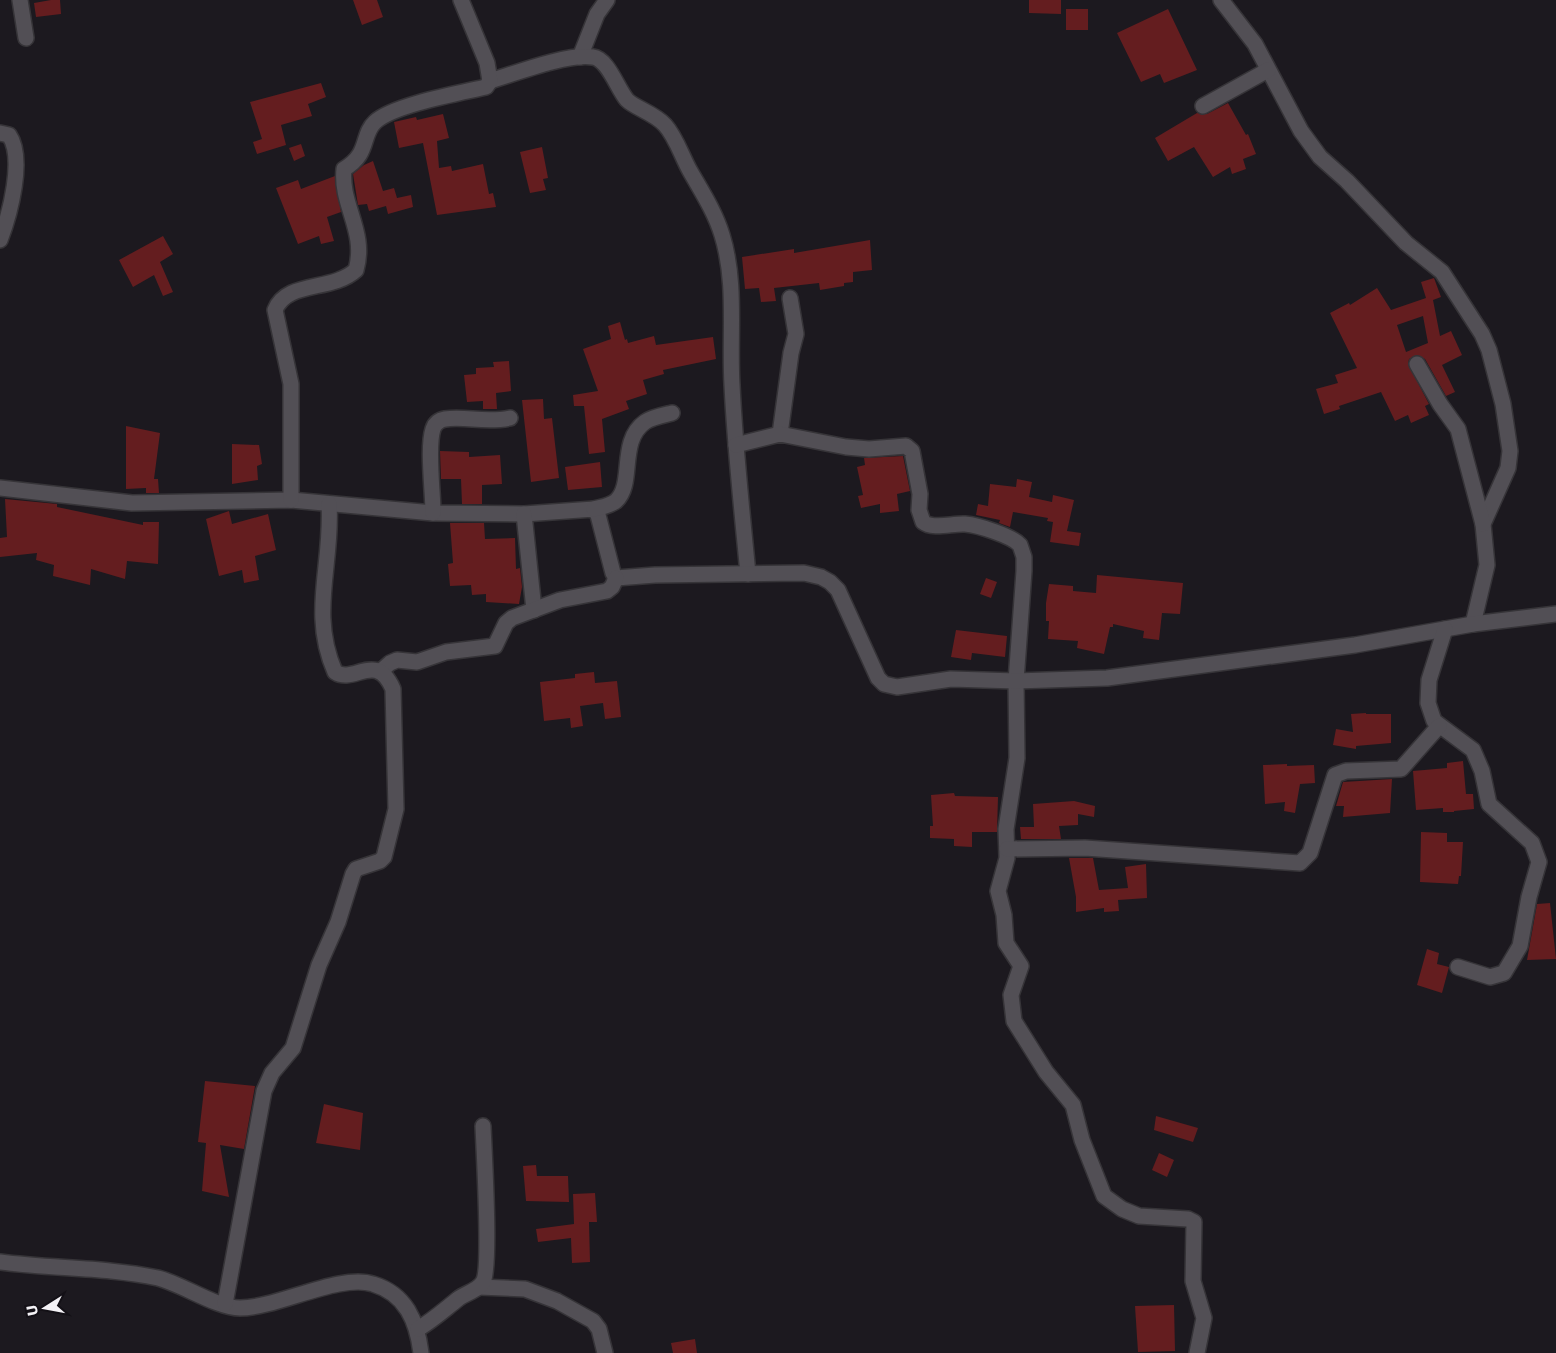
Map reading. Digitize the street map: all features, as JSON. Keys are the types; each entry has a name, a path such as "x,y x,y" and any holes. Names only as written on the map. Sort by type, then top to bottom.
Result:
{"street":[{"path":"20,0 26,38"},
{"path":"461,0 487,63 490,81"},
{"path":"580,57 597,14 607,0"},
{"path":"1221,0 1255,44 1301,132 1320,157 1347,181 1406,243 1442,272 1482,334 1489,350 1503,404 1510,451 1508,468 1483,524"},
{"path":"291,500 291,384 278,331 275,310 278,301 291,292 337,282 356,270 360,246 344,188 344,169 362,153 371,127 376,121 391,112 486,87 490,81 536,67 580,57 594,57 606,65 617,86 628,101 644,109 666,125 712,209 722,236 731,274 732,383 748,574"},
{"path":"1202,106 1268,70"},
{"path":"0,133 9,135 16,146 11,213 0,240"},
{"path":"780,434 791,354 796,334 796,321 790,298"},
{"path":"1417,364 1440,404 1458,429 1483,524 1487,565 1473,624"},
{"path":"0,488 132,503 291,500 433,513 524,514 594,509 616,500 622,492 626,482 628,450 639,428 646,421 672,413"},
{"path":"433,513 432,442 437,422 445,419 488,421 510,418"},
{"path":"736,445 780,434 846,447 909,447 912,451 916,468 920,494 919,510 923,522 932,525 966,524 993,531 1017,542 1022,551 1024,564 1016,681 1017,758 1006,829 1007,849 1005,867 998,891 1004,915 1006,943 1021,966 1011,995 1014,1021 1046,1072 1073,1105 1082,1140 1104,1196 1122,1209 1139,1216 1188,1219 1194,1222 1193,1281 1204,1318 1197,1353"},
{"path":"225,1304 264,1091 272,1073 293,1048 319,965 338,922 353,874 356,869 380,861 392,829 396,801 394,699 388,677 381,672 338,674 335,672 321,621 331,530 329,504"},
{"path":"594,509 598,515 613,573 616,578"},
{"path":"524,514 534,610"},
{"path":"616,578 654,575 804,573 830,582 842,598 871,667 884,684 898,687 951,679 1016,681 1107,678 1346,647 1473,624 1556,614"},
{"path":"381,672 390,663 397,660 417,662 446,652 496,646 506,623 512,618 560,600 607,592 612,587 616,578"},
{"path":"1445,630 1429,680 1428,703 1434,721 1473,750 1482,771 1489,804 1532,843 1539,862 1529,897 1520,946 1504,973 1490,978 1458,967"},
{"path":"1007,849 1085,848 1300,863 1310,853 1335,776 1346,771 1401,769 1439,726"},
{"path":"418,1329 439,1316 458,1299 479,1287 484,1281 486,1253 483,1126"},
{"path":"0,1262 109,1271 160,1278 238,1308 263,1305 334,1286 371,1283 400,1298 418,1329 421,1353"},
{"path":"479,1287 525,1289 563,1304 593,1321 600,1329 605,1353"}],"building":[{"path":"60,0 61,14 36,17 34,3"},
{"path":"353,0 377,0 383,17 362,25"},
{"path":"1029,0 1061,0 1061,14 1029,13"},
{"path":"1066,9 1088,9 1088,30 1066,30"},
{"path":"1168,9 1197,70 1164,83 1160,74 1141,82 1117,33"},
{"path":"321,83 326,97 308,104 312,116 281,125 286,145 257,154 253,142 262,139 250,102"},
{"path":"1228,103 1246,135 1248,134 1256,154 1243,159 1246,169 1232,174 1230,167 1213,177 1194,147 1168,161 1155,138 1197,113 1207,114"},
{"path":"443,114 449,138 437,141 439,168 451,166 452,171 483,164 489,194 493,193 496,207 437,215 423,143 399,148 394,122 416,117 417,120"},
{"path":"301,144 305,156 294,161 289,148"},
{"path":"542,147 548,178 543,179 546,190 530,193 520,152"},
{"path":"373,161 383,191 394,188 397,198 411,195 413,207 388,214 386,206 369,211 367,204 358,205 353,174 364,165"},
{"path":"335,176 341,212 327,217 334,241 321,244 319,236 298,244 276,188 298,180 301,189"},
{"path":"163,236 173,254 160,262 173,292 163,296 154,275 133,287 119,260"},
{"path":"870,240 872,270 853,272 853,282 844,283 844,286 820,290 819,283 774,288 776,301 761,302 759,288 745,289 742,257 794,249 794,253"},
{"path":"1434,278 1441,297 1433,300 1440,336 1451,331 1462,355 1442,365 1455,392 1446,396 1425,359 1417,355 1409,359 1408,364 1429,404 1425,406 1429,415 1411,423 1408,415 1395,421 1381,392 1339,406 1340,409 1324,414 1316,389 1338,383 1335,375 1357,368 1330,313 1349,303 1350,305 1377,288 1391,310 1426,298 1421,282","holes":["1423,316 1428,343 1406,352 1397,325"]},
{"path":"620,322 625,340 627,339 628,343 654,336 656,345 713,337 716,359 663,370 664,374 643,380 647,394 626,401 629,409 602,419 605,452 589,454 584,406 574,406 573,395 598,391 583,349 611,339 608,326"},
{"path":"509,361 511,391 496,393 497,409 483,409 483,401 467,402 464,375 476,374 476,368 494,367 493,362"},
{"path":"543,399 544,419 552,418 559,478 531,482 522,400"},
{"path":"126,426 160,433 154,479 158,479 159,493 146,493 146,488 126,489"},
{"path":"232,444 259,445 262,464 257,466 258,480 232,484"},
{"path":"440,451 469,452 469,457 500,455 502,484 482,485 482,504 462,504 461,479 441,479"},
{"path":"903,456 910,491 897,494 899,511 880,513 880,504 861,508 858,496 863,495 857,467 865,465 864,458"},
{"path":"600,462 602,487 568,490 565,467"},
{"path":"1017,479 1032,482 1029,497 1052,502 1053,495 1074,500 1067,531 1081,533 1079,546 1050,542 1053,522 1047,521 1048,518 1013,512 1010,527 999,523 1000,520 976,515 978,504 988,506 990,484 1016,487"},
{"path":"5,499 57,504 57,507 143,525 143,522 159,522 158,564 127,561 125,579 91,569 90,585 53,576 54,565 36,560 37,553 0,557 0,538 7,537"},
{"path":"229,511 232,524 268,514 276,550 255,556 259,580 244,583 242,570 219,576 206,519"},
{"path":"450,523 484,523 485,539 515,538 516,569 520,568 522,587 519,604 486,602 486,594 472,595 471,585 450,586 448,564 453,563"},
{"path":"1097,575 1183,583 1180,614 1162,613 1159,640 1143,638 1144,631 1113,624 1113,627 1110,627 1104,654 1077,648 1078,641 1048,639 1049,621 1046,621 1046,603 1049,584 1073,586 1073,591 1096,593"},
{"path":"986,578 997,582 991,598 980,594"},
{"path":"956,630 1007,636 1005,657 972,653 971,660 951,657"},
{"path":"594,672 595,683 617,681 621,717 605,719 603,703 580,706 583,726 571,728 570,718 544,721 540,682 575,678 575,674"},
{"path":"1351,714 1391,714 1391,743 1356,746 1356,749 1333,745 1336,729 1353,732"},
{"path":"1463,761 1466,794 1473,794 1474,809 1454,812 1443,812 1443,808 1416,810 1413,771 1447,768 1447,763"},
{"path":"1287,764 1287,766 1314,765 1315,783 1300,784 1295,813 1284,811 1285,802 1265,804 1263,765"},
{"path":"1392,779 1390,813 1343,817 1344,806 1336,806 1343,782"},
{"path":"954,793 955,796 998,797 997,832 972,832 972,847 954,846 954,839 930,838 930,826 933,826 931,795"},
{"path":"1074,801 1095,806 1094,817 1078,814 1078,825 1059,826 1061,839 1021,839 1020,827 1034,827 1033,804"},
{"path":"1421,832 1447,833 1447,842 1463,842 1461,876 1459,876 1458,884 1420,882"},
{"path":"1069,858 1093,858 1099,890 1128,888 1125,867 1146,864 1147,898 1118,900 1119,911 1104,912 1104,908 1076,912 1076,897"},
{"path":"1550,903 1556,959 1527,960 1537,904"},
{"path":"1427,949 1439,953 1437,964 1449,967 1442,993 1417,985"},
{"path":"205,1081 255,1086 244,1149 220,1145 229,1197 202,1191 206,1143 198,1142"},
{"path":"324,1104 363,1113 360,1150 316,1143"},
{"path":"1156,1116 1198,1128 1193,1142 1154,1130"},
{"path":"1159,1153 1174,1160 1167,1177 1152,1170"},
{"path":"536,1165 537,1176 568,1176 569,1202 526,1201 523,1166"},
{"path":"595,1193 597,1222 589,1222 590,1262 572,1263 571,1238 538,1242 536,1229 574,1224 573,1194"},
{"path":"1174,1305 1175,1351 1138,1352 1135,1306"},
{"path":"695,1339 697,1353 673,1353 671,1343"}]}
